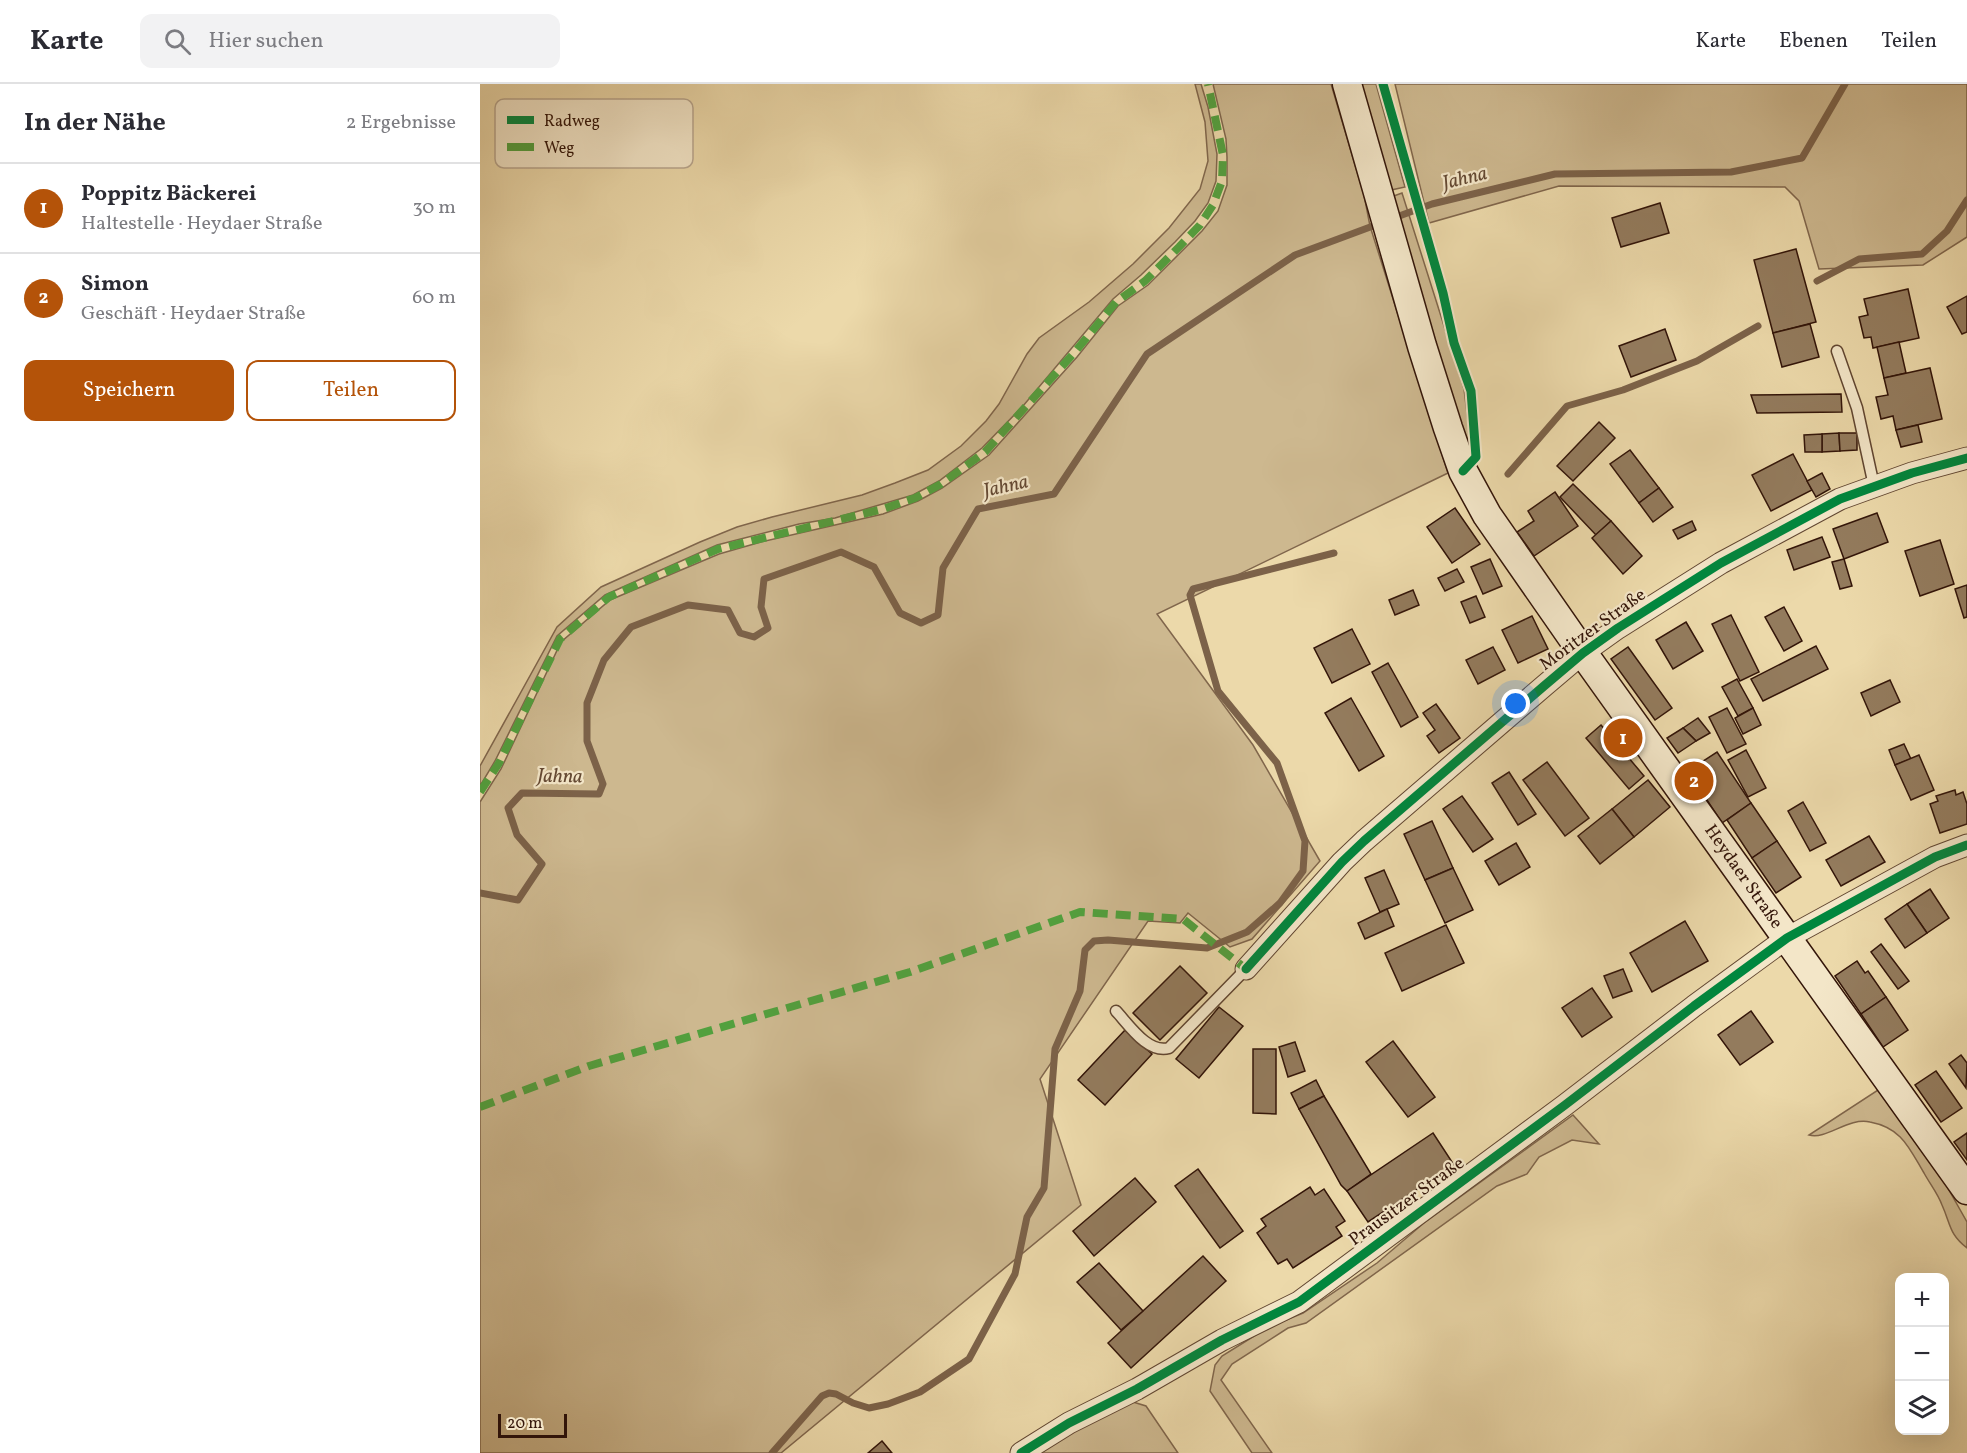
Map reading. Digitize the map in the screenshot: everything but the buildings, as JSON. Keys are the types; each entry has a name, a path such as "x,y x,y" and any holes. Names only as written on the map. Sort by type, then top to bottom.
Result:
{"main road":[{"name":"Heydaer Straße","path":"1347,84 1422,346 1463,471 1487,515 1967,1190"}],"street":[{"name":"Moritzer Straße","path":"1246,969 1342,862 1583,653 1618,628 1721,563 1840,500 1912,473 1967,458"},
{"name":"Prausitzer Straße","path":"1021,1453 1069,1423 1137,1389 1222,1340 1299,1302 1786,938 1935,857 1967,844"}],"lane":[{"path":"1837,351 1857,408 1874,486"},
{"path":"1116,1011 1148,1044 1164,1050 1169,1048 1246,969"}],"shaded area":[{"path":"1195,84 1201,84 1217,154 1216,181 1208,203 1175,242 1113,299 1023,406 982,448 939,481 913,495 835,518 799,524 717,545 605,595 557,636 495,761 480,786 480,766 557,627 601,587 737,527 862,495 895,483 928,470 961,446 999,404 1027,354 1039,338 1089,302 1133,264 1169,228 1200,189 1208,161 1205,122"},
{"path":"1213,84 1331,84 1364,195 1370,226 1448,473 1157,614 1253,745 1320,861 1252,939 1230,947 1188,913 1180,923 1148,921 1040,1079 1081,1205 781,1453 480,1453 480,802 501,769 561,642 610,600 719,554 883,514 918,501 942,488 989,455 1077,357 1118,306 1148,285 1202,231 1218,211 1227,185 1227,157 1226,139"},
{"path":"1360,84 1376,84 1405,187 1391,190"},
{"path":"1395,84 1967,84 1967,237 1923,265 1819,269 1799,201 1785,187 1559,186 1429,223"},
{"path":"1402,193 1464,389 1472,454 1467,457 1391,197"},
{"path":"1878,1090 1937,1169 1967,1222 1967,1248 1954,1234 1936,1193 1909,1147 1897,1134 1881,1125 1862,1121 1816,1136 1809,1135"},
{"path":"1573,1115 1599,1144 1572,1140 1539,1157 1527,1174 1497,1186 1306,1323 1288,1328 1232,1364 1221,1380 1272,1453 1252,1453 1210,1391 1215,1365 1222,1356 1267,1328 1303,1313 1377,1263 1424,1223"},
{"path":"1133,1402 1146,1406 1178,1453 1036,1453 1071,1430"}],"waterway":[{"name":"Jahna","path":"1391,219 1432,204 1555,174 1731,172 1802,158 1845,84"},
{"path":"1817,281 1859,259 1922,254 1947,231 1967,200"},
{"name":"Jahna","path":"480,893 518,900 542,864 517,835 508,808 522,793 599,794 603,784 587,741 587,703 604,660 631,627 688,605 728,610 740,633 754,637 768,628 761,607 764,579 841,552 874,567 900,613 921,623 938,615 943,568 978,509 1054,494 1147,354 1295,255 1381,223"},
{"path":"1508,474 1567,406 1623,390 1697,361 1758,326"},
{"path":"772,1453 822,1396 829,1393 836,1394 869,1408 888,1404 920,1392 969,1359 1015,1274 1027,1217 1044,1188 1055,1049 1080,991 1085,950 1094,941 1108,940 1207,948 1247,932 1280,903 1303,871 1305,841 1277,763 1218,691 1190,595 1193,589 1334,553"}],"marked path":[{"path":"480,792 499,763 560,639 609,597 718,549 883,509 915,498 941,484 985,452 1074,353 1116,302 1145,281 1200,225 1213,205 1222,181 1223,155 1208,84"},
{"path":"480,1107 589,1066 910,972 1080,912 1183,919 1246,969"}],"cycle path":[{"path":"1383,84 1443,293 1454,343 1471,391 1476,457 1463,471"},
{"path":"1246,969 1342,862 1364,841 1583,653 1618,628 1721,563 1840,499 1912,473 1967,458"},
{"path":"1021,1453 1069,1423 1137,1389 1222,1340 1299,1302 1787,938 1935,857 1967,845"}],"place":[{"name":"Poppitz Bäckerei","path":"1623,738"},
{"name":"Simon","path":"1694,781"}]}
